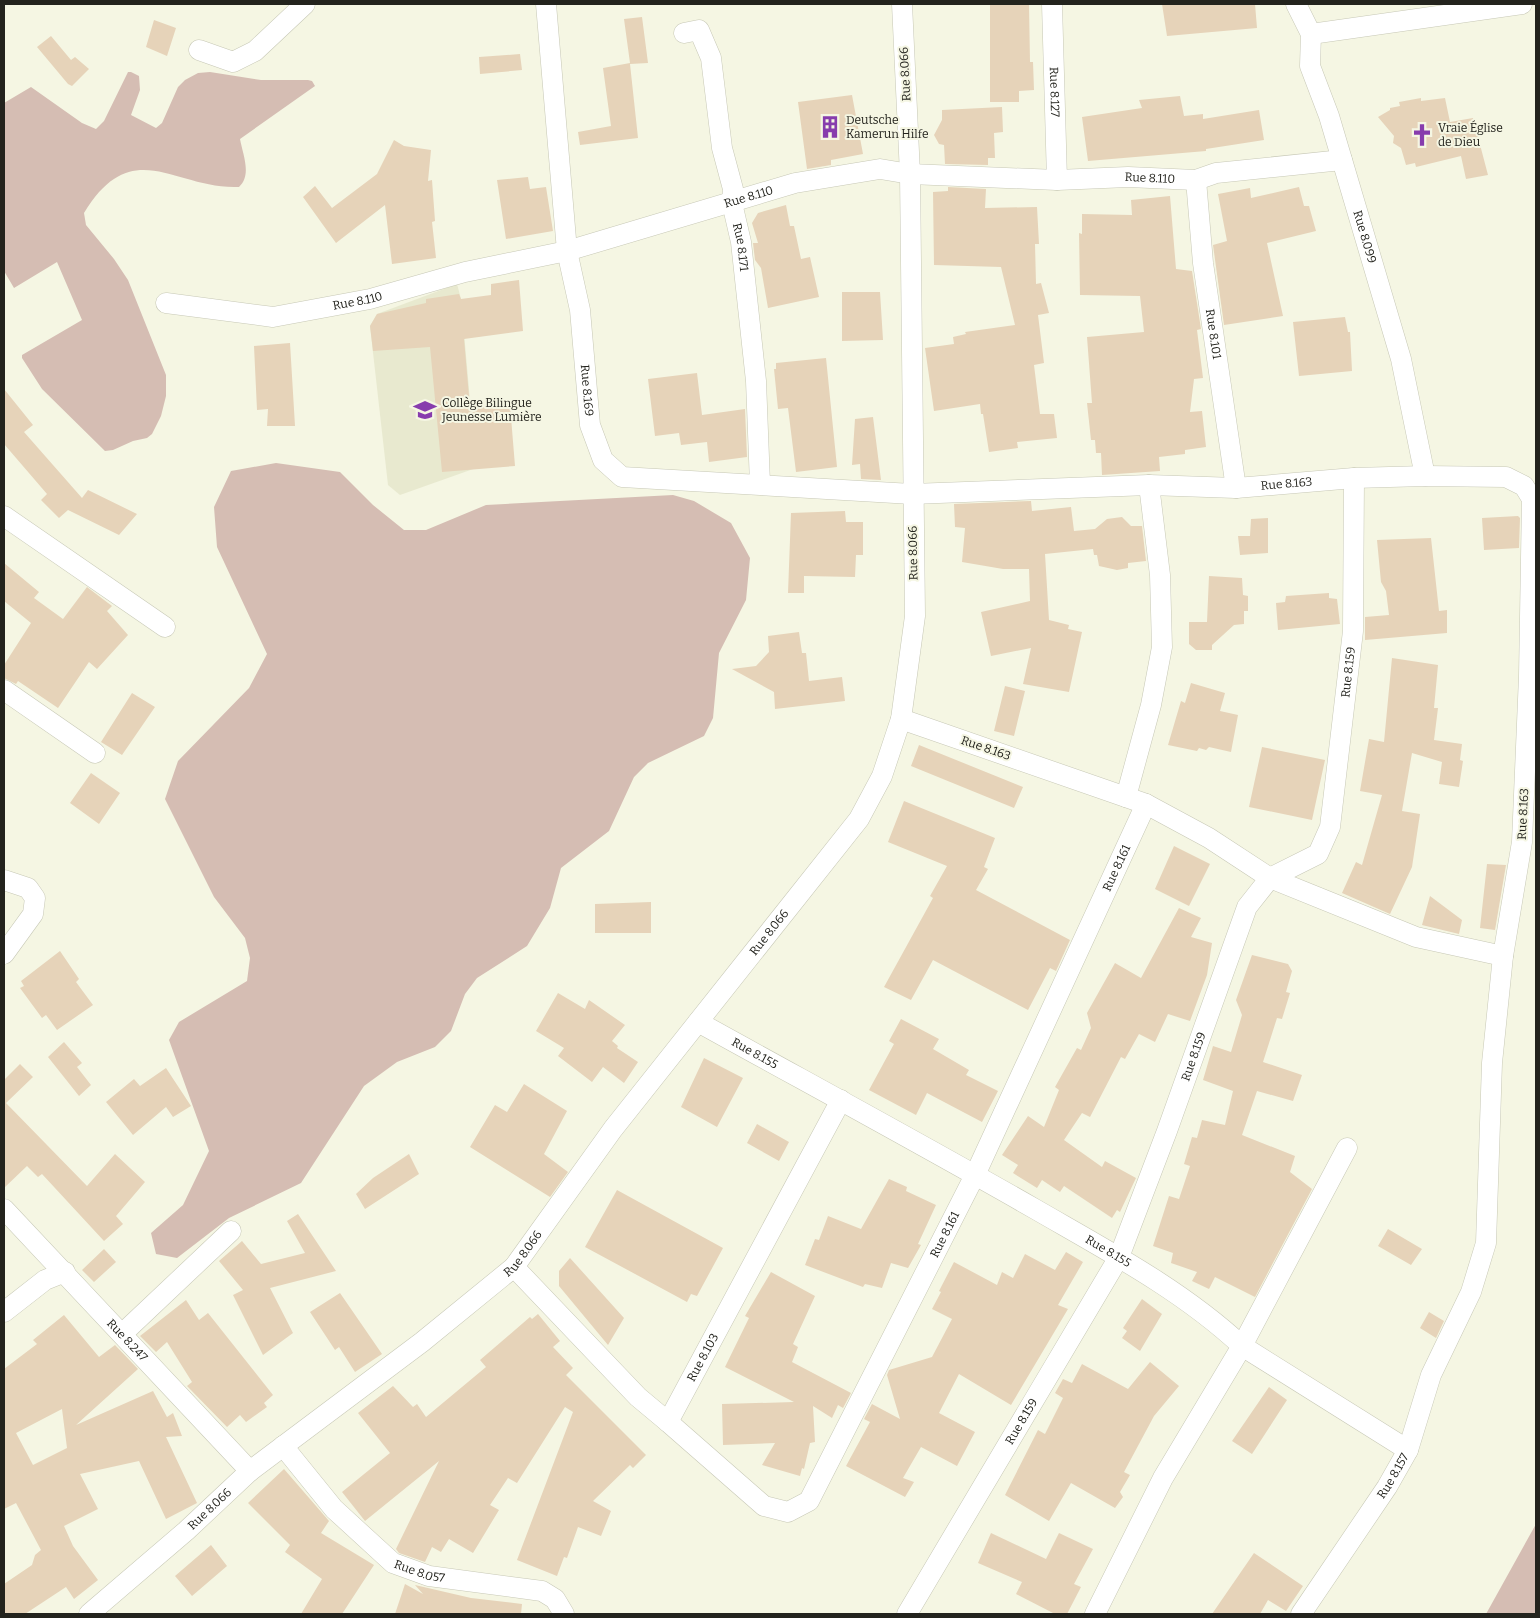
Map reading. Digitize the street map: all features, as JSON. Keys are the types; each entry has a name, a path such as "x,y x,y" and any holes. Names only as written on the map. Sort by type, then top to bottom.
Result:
{"street":[{"path":"199,50 233,62 255,51 305,4"},
{"name":"Rue 8.169","path":"546,4 567,251 580,310 590,425 603,460 622,477 912,494"},
{"name":"Rue 8.066","path":"89,1614 186,1531 250,1471 422,1342 514,1267 613,1129 860,819 882,776 901,719 914,616 910,174 902,4"},
{"name":"Rue 8.127","path":"1052,4 1057,180"},
{"name":"Rue 8.099","path":"1296,4 1311,34 1310,66 1329,116 1401,359 1425,476"},
{"path":"1311,34 1522,4"},
{"name":"Rue 8.171","path":"684,33 699,30 711,58 722,148 733,189 732,202 741,242 756,381 760,484"},
{"name":"Rue 8.110","path":"166,303 273,317 370,299 465,272 567,251 795,183 880,168 910,174 1057,180 1128,177 1196,180 1216,173 1342,160"},
{"name":"Rue 8.101","path":"1196,180 1204,263 1236,488"},
{"name":"Rue 8.163","path":"901,719 1146,804 1209,838 1270,878 1416,937 1504,956 1522,842 1529,676 1532,499 1524,486 1506,476 1425,476 1354,478 1236,488 1150,486 912,494"},
{"name":"Rue 8.159","path":"907,1614 1119,1257 1167,1131 1247,907 1270,878 1318,854 1330,827 1353,631 1354,478"},
{"path":"1126,797 1151,705 1162,647 1160,575 1150,486"},
{"path":"4,516 165,627"},
{"path":"4,690 95,754"},
{"name":"Rue 8.161","path":"668,1422 764,1506 788,1512 809,1501 975,1175 1146,804"},
{"path":"4,880 28,888 35,898 33,914 4,954"},
{"path":"1408,1450 1431,1375 1471,1292 1486,1243 1492,1063 1504,956"},
{"name":"Rue 8.155","path":"698,1022 1119,1257 1219,1325 1242,1346"},
{"name":"Rue 8.103","path":"668,1422 840,1100"},
{"path":"1095,1614 1164,1478 1242,1346 1347,1148"},
{"name":"Rue 8.247","path":"4,1209 250,1471"},
{"path":"122,1334 231,1231"},
{"path":"514,1267 638,1397 668,1422"},
{"path":"4,1312 45,1280 65,1272"},
{"name":"Rue 8.157","path":"1242,1346 1408,1450 1387,1487 1301,1614"},
{"name":"Rue 8.057","path":"283,1446 334,1509 393,1563 429,1576 542,1591 555,1599 564,1614"}],"shaded area":[{"path":"128,72 139,76 140,90 131,115 156,128 162,123 178,87 185,80 198,73 210,72 261,80 308,80 312,81 315,86 240,139 246,171 243,182 239,187 216,186 156,171 138,170 120,176 102,189 84,213 86,225 114,259 128,280 166,375 166,396 161,416 152,434 147,438 105,451 42,389 22,358 22,355 82,320 57,262 14,288 4,271 4,103 31,87 82,123 96,129 104,121"},
{"name":"Collège Bilingue Jeunesse Lumière","path":"457,284 461,299 476,468 400,495 388,485 370,326 377,314"},
{"path":"276,463 340,472 373,505 404,530 426,530 486,505 673,495 694,501 731,523 750,558 746,600 719,653 713,718 704,736 648,763 634,777 609,831 561,868 550,908 527,946 477,978 465,994 451,1031 435,1047 397,1062 364,1086 301,1183 229,1218 177,1258 156,1254 151,1233 183,1205 209,1151 169,1040 179,1022 247,981 250,958 245,938 214,897 165,799 178,761 249,688 267,654 217,547 214,507 231,471"},
{"path":"1536,1524 1536,1614 1486,1614"}],"building":[{"path":"990,4 1029,4 1030,62 1033,62 1034,90 1019,91 1019,102 990,102"},
{"path":"1162,4 1255,4 1257,28 1167,36"},
{"path":"642,17 648,63 630,64 638,138 580,145 578,132 611,126 603,68 630,63 624,19"},
{"path":"154,20 176,28 167,56 146,47"},
{"path":"51,36 71,60 75,57 89,69 72,86 68,84 37,47"},
{"path":"520,54 522,70 480,74 479,57"},
{"name":"Deutsche Kamerun Hilfe","path":"852,95 863,154 831,160 831,165 807,169 798,102"},
{"path":"1180,96 1184,116 1203,114 1203,119 1259,110 1264,140 1206,149 1206,151 1088,161 1082,117 1142,108 1139,100"},
{"name":"Vraie Église de Dieu","path":"1421,98 1421,101 1445,98 1450,122 1473,118 1488,175 1466,179 1461,156 1416,167 1415,163 1406,165 1401,148 1393,143 1394,136 1378,117 1390,110 1390,108 1400,106 1399,102"},
{"path":"1002,107 1003,132 994,133 995,158 988,158 988,165 945,164 944,145 939,144 934,135 942,120 942,110"},
{"path":"394,140 404,146 431,150 428,181 432,180 435,221 432,222 436,258 392,264 385,205 336,243 303,197 315,186 332,208 377,174"},
{"path":"528,177 530,189 546,187 553,231 506,239 497,180"},
{"path":"948,187 986,189 985,208 1037,207 1039,244 1035,244 1036,284 1041,283 1049,313 1038,315 1044,363 1034,365 1040,414 1054,414 1057,438 1017,442 1018,448 989,452 980,404 934,411 925,348 954,344 953,337 966,334 965,332 1015,325 1001,267 934,265 933,192 948,191"},
{"path":"1299,187 1304,206 1309,206 1316,231 1267,243 1283,316 1224,325 1213,245 1227,241 1218,194 1250,188 1251,198"},
{"path":"1170,196 1176,269 1192,271 1201,329 1197,330 1203,378 1194,379 1190,412 1202,411 1206,447 1185,450 1185,454 1159,457 1160,471 1102,475 1101,453 1096,453 1095,440 1091,440 1087,403 1092,403 1087,337 1144,332 1140,296 1080,295 1079,233 1082,234 1082,214 1132,215 1131,200"},
{"path":"786,205 790,226 794,226 801,259 810,257 819,297 768,308 761,268 755,260 753,243 758,243 752,223 758,213"},
{"path":"519,280 523,331 464,339 470,408 510,405 515,466 442,472 430,347 373,351 370,326 377,314 426,303 426,299 459,294 461,299 491,295 491,284"},
{"path":"842,292 880,292 883,340 842,341"},
{"path":"1345,317 1348,332 1350,332 1352,371 1299,376 1293,322"},
{"path":"290,343 295,426 267,426 268,409 257,410 254,346"},
{"path":"826,358 837,467 796,472 788,408 778,409 774,369 776,369 776,363"},
{"path":"697,373 702,415 745,409 747,457 709,462 707,442 681,445 679,433 655,436 648,379"},
{"path":"4,389 33,425 24,432 82,498 88,490 137,514 119,535 68,510 59,518 41,500 47,494 4,444"},
{"path":"873,417 881,480 861,479 860,464 852,465 855,419"},
{"path":"1031,501 1032,511 1071,507 1074,531 1095,529 1107,519 1122,517 1131,526 1142,526 1146,561 1128,563 1128,568 1117,570 1099,566 1097,555 1094,555 1093,549 1045,554 1049,620 1069,625 1068,629 1082,632 1069,692 1023,684 1031,648 991,656 981,612 1030,601 1029,569 1003,569 962,562 965,528 955,527 954,504"},
{"path":"845,511 846,522 863,522 863,555 856,555 855,577 804,576 804,593 788,593 791,513"},
{"path":"1518,516 1520,518 1519,548 1484,550 1482,518"},
{"path":"1268,518 1268,553 1240,555 1238,536 1250,536 1251,519"},
{"path":"1431,538 1439,611 1447,610 1447,633 1365,640 1365,617 1389,615 1386,591 1381,582 1377,540"},
{"path":"4,563 39,592 34,598 63,619 87,587 112,606 107,611 128,635 97,669 89,662 58,708 18,681 16,684 4,678 4,665 31,623 4,601"},
{"path":"1209,576 1242,578 1243,595 1248,596 1248,611 1244,611 1244,624 1234,625 1212,645 1212,650 1196,650 1189,644 1189,622 1207,622"},
{"path":"1329,593 1329,598 1337,599 1340,624 1278,630 1276,603 1285,602 1286,596"},
{"path":"799,632 802,653 806,653 809,681 842,677 845,701 775,709 774,692 732,669 756,666 769,652 768,636"},
{"path":"1392,658 1438,665 1434,708 1438,708 1434,740 1462,744 1460,760 1463,761 1459,787 1439,784 1442,762 1412,753 1402,811 1420,814 1412,867 1390,914 1342,893 1356,862 1362,865 1382,795 1360,791 1369,739 1384,742"},
{"path":"1191,683 1225,693 1220,711 1238,715 1231,752 1209,747 1206,750 1199,748 1197,751 1168,745 1181,701 1185,703"},
{"path":"1005,686 1025,691 1014,736 994,731"},
{"path":"132,693 155,707 122,755 101,742"},
{"path":"919,745 1023,787 1014,808 911,766"},
{"path":"1262,747 1325,760 1312,820 1249,807"},
{"path":"91,773 120,793 99,824 70,803"},
{"path":"904,801 995,838 984,867 988,869 976,890 1070,940 1056,971 1050,968 1028,1010 933,960 911,1000 884,987 933,898 930,896 947,866 888,842"},
{"path":"1174,846 1210,864 1189,906 1155,889"},
{"path":"1487,864 1506,865 1495,930 1480,928"},
{"path":"1430,896 1462,920 1459,934 1422,925"},
{"path":"651,902 651,933 595,933 595,904"},
{"path":"1179,908 1201,918 1191,937 1212,943 1207,975 1190,1021 1168,1014 1155,1042 1139,1034 1125,1059 1121,1057 1090,1117 1082,1113 1064,1140 1102,1167 1105,1161 1136,1178 1120,1212 1117,1210 1112,1218 1064,1186 1060,1192 1042,1180 1037,1188 1013,1173 1018,1165 1002,1155 1028,1116 1044,1127 1059,1090 1055,1087 1077,1048 1081,1050 1091,1028 1087,1013 1115,963 1141,978"},
{"path":"60,951 79,979 76,982 93,1005 57,1030 46,1015 42,1018 20,988 24,986 21,981"},
{"path":"1252,955 1288,964 1292,971 1286,992 1290,993 1282,1019 1277,1018 1263,1062 1302,1075 1293,1101 1257,1091 1242,1135 1295,1156 1290,1172 1312,1189 1255,1297 1215,1277 1209,1289 1192,1281 1197,1272 1171,1263 1173,1253 1153,1246 1169,1196 1179,1199 1190,1166 1184,1164 1192,1137 1197,1138 1202,1120 1225,1125 1233,1091 1203,1080 1213,1046 1231,1052 1242,1015 1236,1000"},
{"path":"558,993 585,1009 589,1000 625,1025 612,1041 618,1046 617,1048 638,1062 624,1083 603,1067 592,1082 558,1056 564,1048 536,1031"},
{"path":"901,1019 939,1039 933,1049 969,1070 966,1075 998,1091 982,1122 927,1093 916,1115 869,1090 894,1044 889,1041"},
{"path":"64,1042 82,1063 77,1067 91,1085 79,1096 48,1057"},
{"path":"704,1058 743,1078 717,1127 681,1107"},
{"path":"20,1064 33,1077 6,1103 87,1186 115,1154 145,1182 116,1216 123,1224 104,1241 42,1174 38,1177 27,1166 4,1188 4,1080"},
{"path":"166,1068 191,1106 173,1117 166,1107 133,1135 106,1102 134,1079 140,1086"},
{"path":"524,1084 567,1111 544,1154 568,1172 550,1197 470,1147 495,1105 507,1112"},
{"path":"757,1124 789,1142 779,1161 747,1143"},
{"path":"409,1154 419,1174 365,1209 356,1194 373,1178"},
{"path":"889,1179 907,1187 906,1191 936,1205 918,1244 921,1245 908,1268 891,1263 882,1288 865,1284 863,1287 805,1265 815,1239 819,1240 828,1216 861,1229"},
{"path":"617,1190 723,1248 697,1296 691,1294 687,1302 585,1247"},
{"path":"298,1214 336,1271 270,1288 293,1333 263,1355 233,1295 243,1290 219,1261 242,1241 261,1264 305,1253 287,1221"},
{"path":"1388,1229 1422,1249 1411,1265 1378,1246"},
{"path":"104,1249 116,1262 94,1282 82,1270"},
{"path":"1066,1252 1083,1262 1058,1305 1068,1309 1011,1405 959,1374 939,1413 975,1432 957,1466 921,1447 903,1478 914,1482 905,1497 846,1466 870,1422 864,1419 872,1404 900,1419 887,1375 889,1370 932,1357 952,1319 932,1309 954,1262 997,1285 1002,1272 1013,1278 1025,1254 1055,1270"},
{"path":"570,1258 624,1318 608,1345 559,1286 559,1271"},
{"path":"771,1272 815,1296 793,1344 798,1347 792,1362 851,1393 843,1408 838,1405 832,1418 813,1406 815,1442 810,1443 804,1469 802,1468 800,1476 762,1465 775,1443 723,1445 722,1404 794,1402 725,1367 749,1318 745,1316"},
{"path":"340,1293 382,1354 355,1372 339,1347 335,1350 310,1312"},
{"path":"1142,1299 1162,1314 1140,1351 1122,1338 1127,1331 1123,1328"},
{"path":"186,1300 199,1320 208,1313 273,1395 264,1403 267,1407 246,1422 240,1415 227,1427 187,1386 192,1382 167,1342 156,1352 140,1336"},
{"path":"1429,1312 1444,1321 1436,1338 1420,1328"},
{"path":"538,1314 560,1341 553,1347 573,1368 566,1375 646,1455 633,1468 630,1465 593,1501 611,1511 601,1536 578,1527 567,1558 564,1557 557,1576 517,1560 573,1412 565,1407 517,1483 508,1478 490,1505 499,1510 473,1553 449,1539 441,1552 432,1547 425,1562 399,1553 396,1549 439,1461 365,1521 342,1492 390,1453 358,1413 393,1386 413,1407 417,1404 426,1417 486,1367 480,1360 530,1317 532,1319"},
{"path":"64,1315 99,1357 115,1345 138,1369 76,1425 153,1391 167,1417 173,1413 182,1436 166,1437 197,1503 166,1519 139,1461 80,1474 98,1509 64,1526 73,1546 98,1580 74,1599 66,1587 25,1614 4,1614 4,1584 32,1565 35,1555 41,1550 16,1503 4,1509 4,1369 37,1344 33,1340","holes":["62,1409 67,1448 33,1465 16,1433"]},
{"path":"1150,1362 1179,1386 1154,1416 1124,1472 1130,1475 1120,1492 1123,1497 1115,1508 1071,1483 1049,1521 1005,1495 1038,1430 1045,1434 1063,1398 1055,1393 1063,1379 1072,1383 1082,1364 1128,1389"},
{"path":"1269,1387 1287,1400 1252,1454 1232,1441"},
{"path":"284,1469 329,1521 321,1533 374,1565 342,1614 301,1614 322,1579 285,1552 290,1545 248,1503"},
{"path":"991,1533 1046,1559 1059,1533 1093,1549 1074,1584 1081,1587 1067,1614 1055,1614 1016,1594 1022,1582 978,1563"},
{"path":"211,1545 227,1566 192,1596 175,1576"},
{"path":"1254,1553 1303,1586 1286,1611 1268,1600 1260,1614 1212,1614"},
{"path":"405,1584 423,1594 415,1585 471,1598 522,1604 521,1614 395,1614"}],"place":[{"name":"Deutsche Kamerun Hilfe","path":"830,127"},
{"name":"Vraie Église de Dieu","path":"1422,135"},
{"name":"Collège Bilingue Jeunesse Lumière","path":"425,410"}]}
